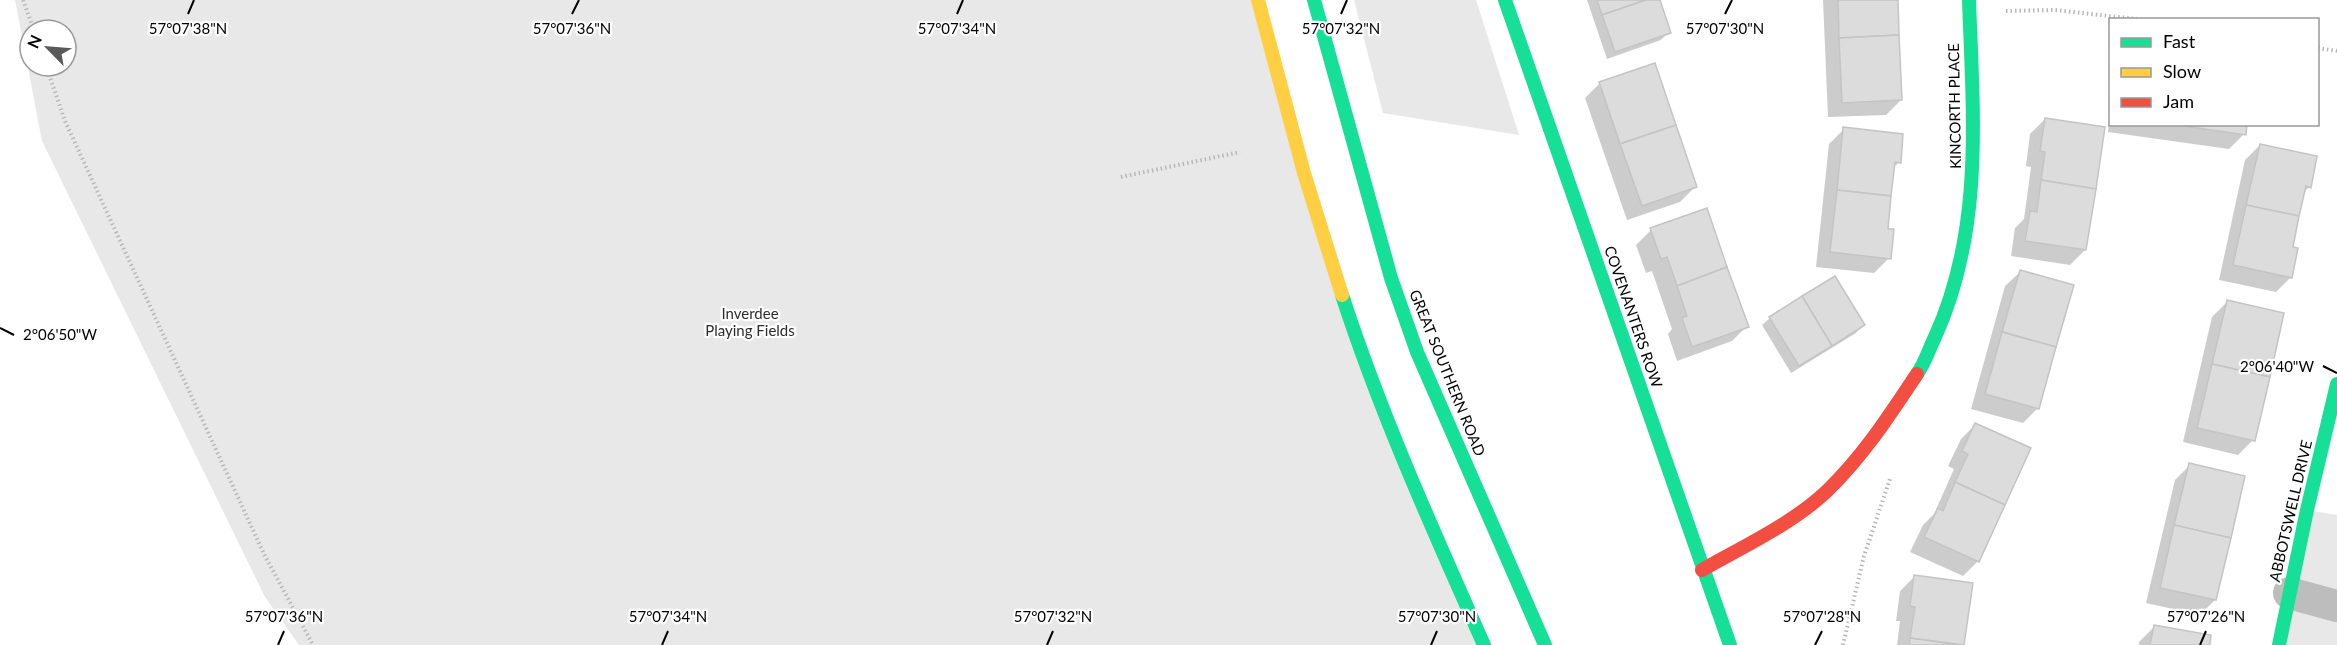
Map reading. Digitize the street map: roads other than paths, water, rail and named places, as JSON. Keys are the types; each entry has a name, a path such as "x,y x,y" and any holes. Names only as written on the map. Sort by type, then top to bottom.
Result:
{"street":[{"path":"1258,0 1334,275 1403,463 1484,645"},
{"name":"GREAT SOUTHERN ROAD","path":"1314,0 1391,278 1417,352 1545,645"},
{"name":"COVENANTERS ROW","path":"1505,0 1730,645"},
{"name":"KINCORTH PLACE","path":"1702,570 1786,522 1826,492 1871,444 1920,370 1945,315 1966,239 1974,156 1969,6"},
{"name":"ABBOTSWELL DRIVE","path":"2279,645 2337,384"},
{"path":"2289,593 2337,606"}],"park label":[{"name":"Inverdee Playing Fields","path":"750,322"}]}
